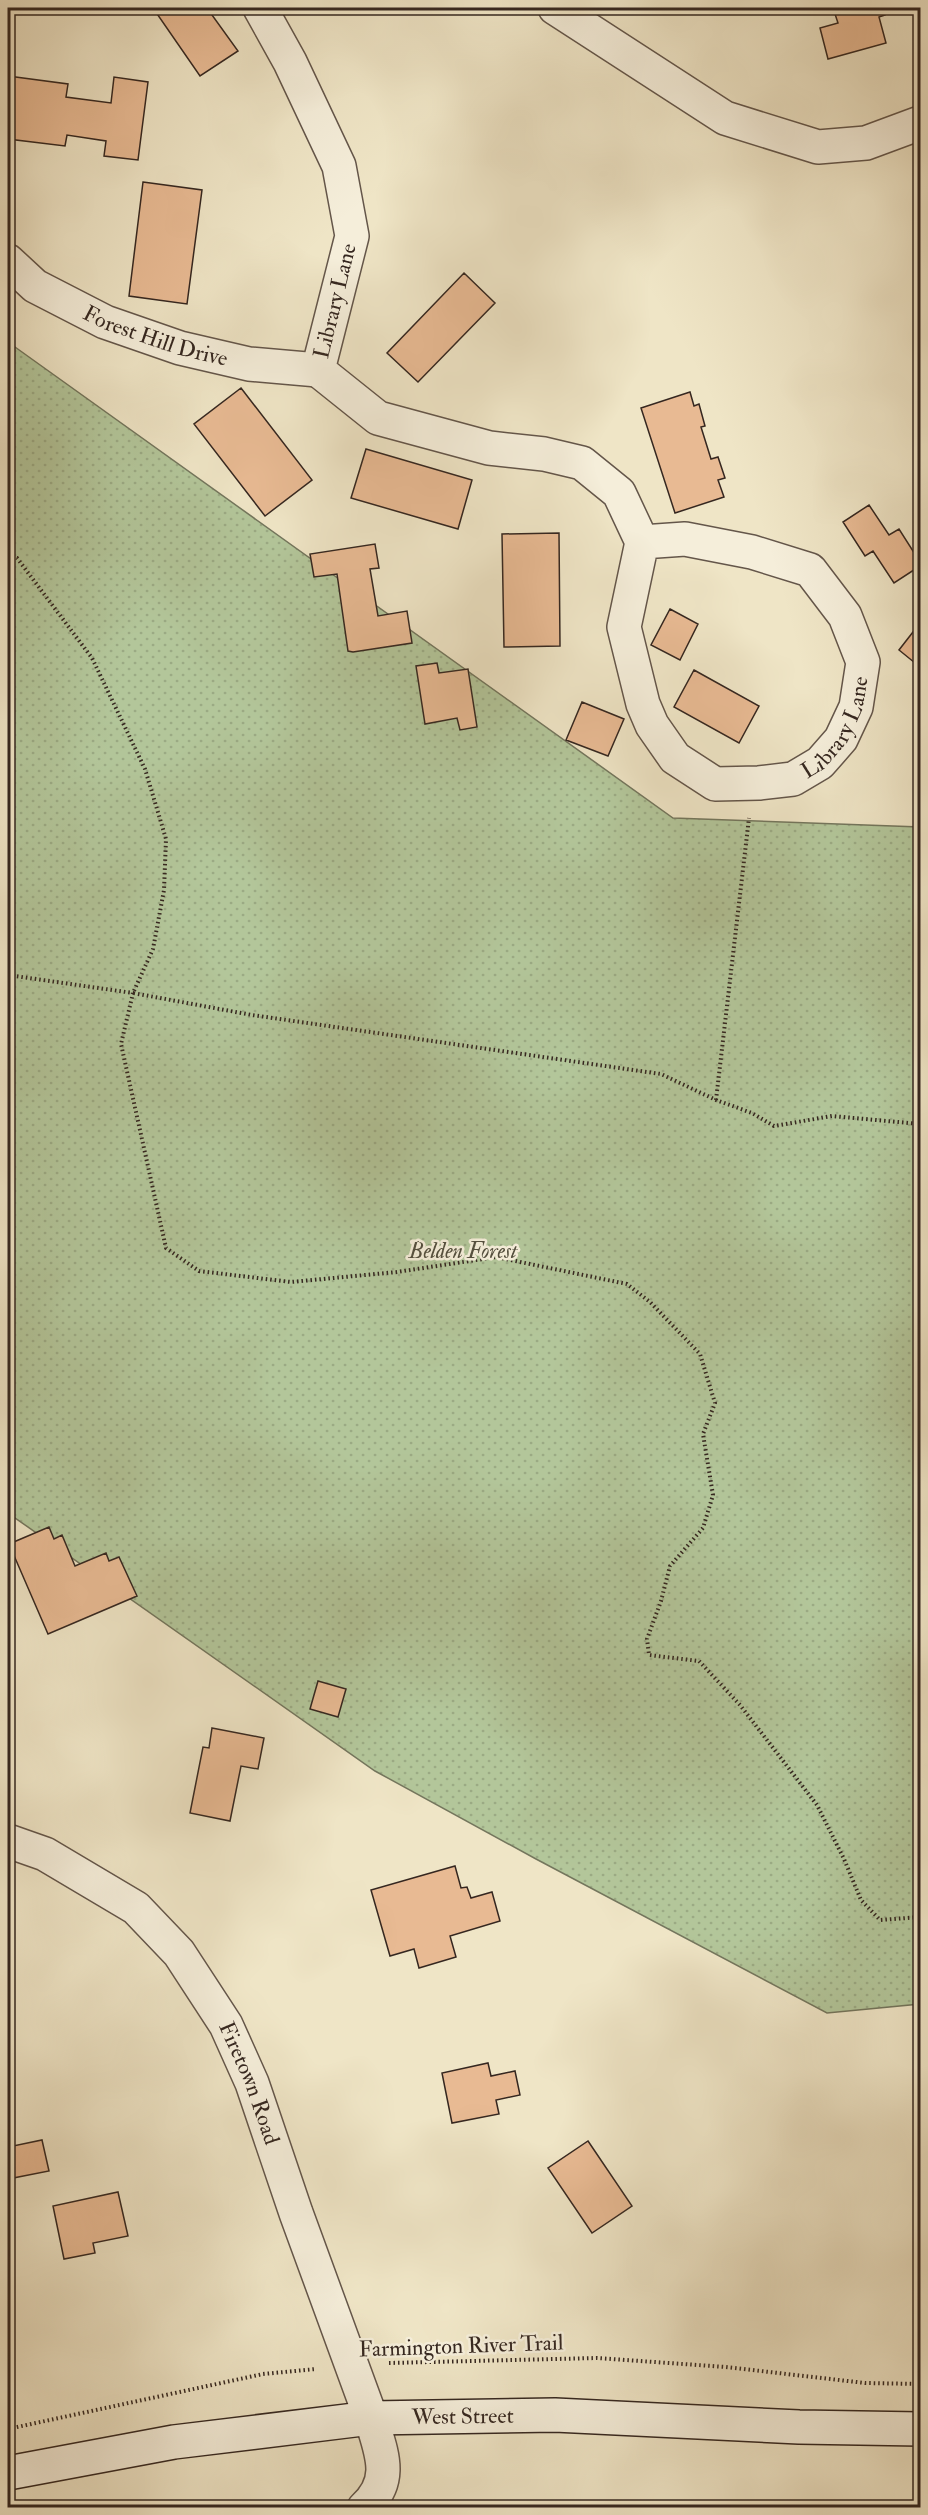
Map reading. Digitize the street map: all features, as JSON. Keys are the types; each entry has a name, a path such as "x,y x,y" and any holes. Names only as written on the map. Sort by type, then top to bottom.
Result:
{"street":[{"name":"Library Lane","path":"260,8 290,62 339,166 352,236 318,370 378,418 489,448 544,454 582,462 619,493 642,542 624,627 652,725 675,758 715,784 793,779 820,763 841,739 856,707 863,662 845,616 810,570 752,552 685,539 642,542"},
{"path":"555,8 725,118 818,147 866,143 921,123"},
{"name":"Forest Hill Drive","path":"8,261 35,286 105,322 180,348 249,364 318,370"},
{"name":"Firetown Road","path":"8,1840 45,1854 136,1908 179,1953 226,2025 252,2083 350,2366 371,2418 385,2467 375,2498 364,2508"},
{"name":"West Street","path":"8,2473 174,2442 371,2418 555,2415 799,2427 921,2429"}],"path":[{"path":"8,555 17,558 92,658 145,769 166,839 164,890 153,949 133,993 121,1044 166,1248 199,1271 291,1282 397,1272 496,1257 627,1284 650,1302 700,1354 715,1403 704,1434 713,1495 703,1528 670,1566 661,1601 647,1639 649,1655 699,1662 740,1706 817,1805 844,1859 861,1900 880,1920 921,1917"},
{"path":"716,1100 754,783"},
{"path":"8,975 133,993 252,1015 661,1074 716,1100 752,1113 774,1126 832,1116 921,1124"},
{"name":"Farmington River Trail","path":"8,2428 263,2374 410,2362 597,2358 726,2367 865,2383 921,2384"}],"green space":[{"name":"Belden Forest","path":"8,342 673,818 920,827 920,2004 827,2013 536,1859 375,1771 8,1513"}],"building":[{"path":"12,8 25,8 17,14"},
{"path":"153,8 207,8 238,51 200,76"},
{"path":"833,8 883,8 885,15 879,17 886,43 828,59 820,28 838,23"},
{"path":"8,76 68,84 66,97 111,103 114,77 148,82 138,160 104,156 106,141 67,135 65,146 8,139"},
{"path":"143,182 202,190 187,304 129,296"},
{"path":"464,273 495,303 418,382 387,353"},
{"path":"241,388 312,480 265,516 194,424"},
{"path":"690,392 694,406 699,404 705,426 701,427 711,459 718,457 725,478 718,480 724,497 675,513 641,408"},
{"path":"366,449 472,480 458,529 351,498"},
{"path":"869,505 889,535 899,529 920,562 920,566 894,583 873,551 865,556 843,522"},
{"path":"559,533 560,646 504,647 502,534"},
{"path":"375,544 379,568 370,569 378,616 407,611 412,643 348,651 337,574 314,577 310,554"},
{"path":"670,609 698,624 680,660 651,645"},
{"path":"920,623 920,667 899,650"},
{"path":"437,663 439,673 468,669 477,727 460,730 457,718 425,724 416,666"},
{"path":"694,670 759,706 739,743 674,707"},
{"path":"582,702 624,719 608,756 566,740"},
{"path":"49,1527 54,1539 62,1535 75,1566 106,1553 109,1561 119,1557 137,1596 48,1634 9,1544"},
{"path":"318,1681 346,1689 338,1717 310,1709"},
{"path":"212,1728 264,1738 258,1769 241,1766 230,1821 190,1813 203,1747 209,1748"},
{"path":"455,1866 461,1888 467,1887 471,1898 492,1892 500,1921 450,1936 456,1957 419,1968 414,1949 390,1956 371,1890"},
{"path":"488,2063 491,2076 515,2071 520,2095 496,2100 499,2114 452,2123 442,2073"},
{"path":"42,2140 49,2171 8,2179 8,2147"},
{"path":"588,2141 632,2206 592,2233 548,2168"},
{"path":"118,2192 128,2236 93,2243 95,2253 64,2259 53,2206"}]}
